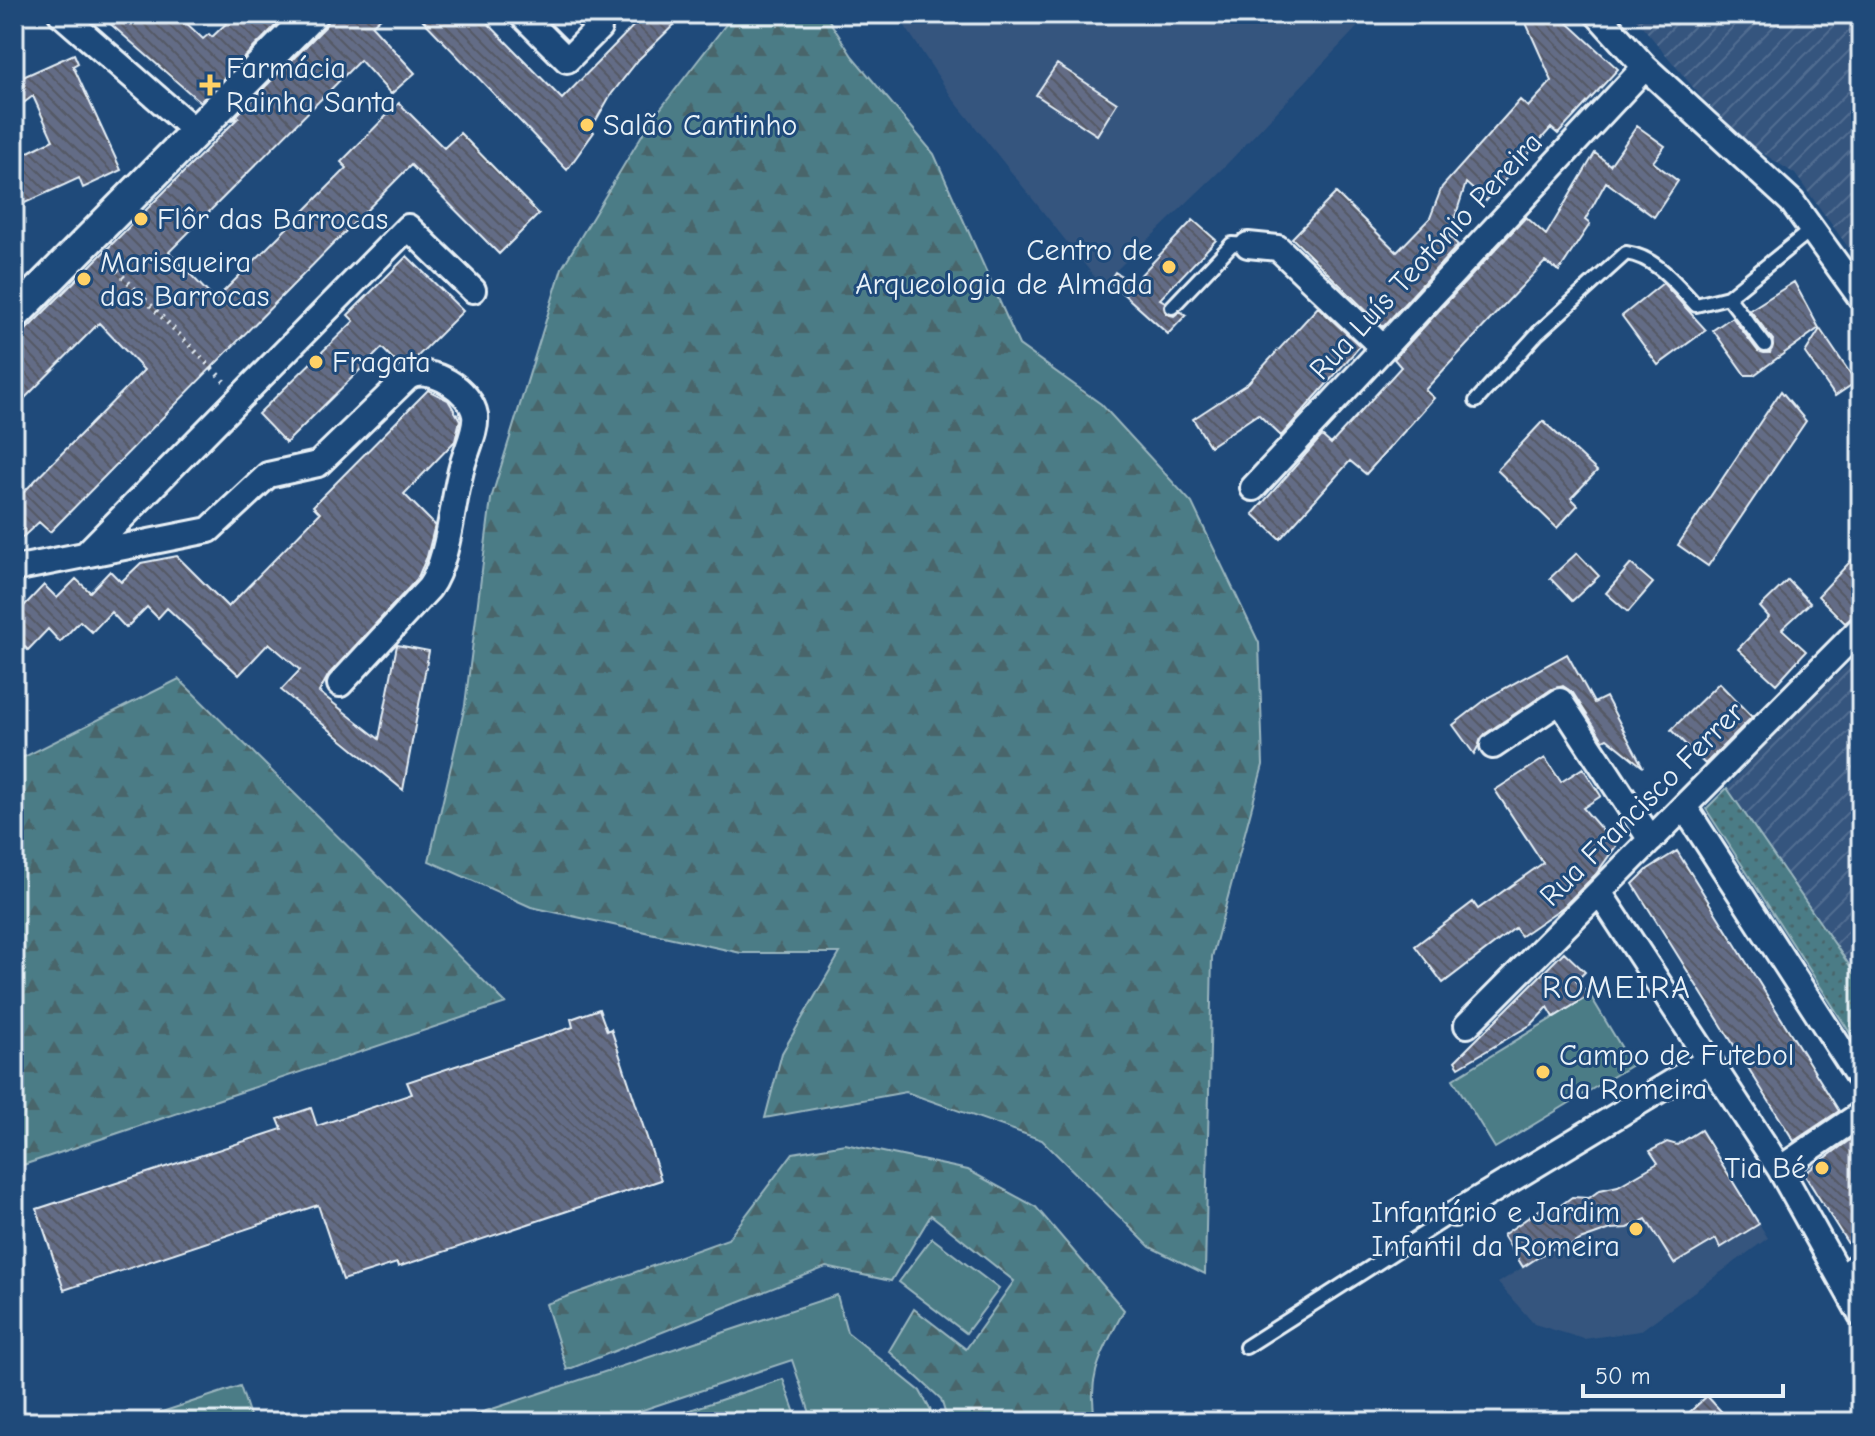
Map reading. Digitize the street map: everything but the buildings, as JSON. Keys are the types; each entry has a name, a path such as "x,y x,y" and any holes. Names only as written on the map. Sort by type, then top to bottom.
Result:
{"street":[{"path":"61,14 195,131"},
{"path":"14,315 312,14"},
{"path":"521,14 567,60 599,28 586,14"},
{"path":"1597,14 1645,67 1792,202 1861,298"},
{"name":"Rua Luís Teotónio Pereira","path":"1253,488 1645,67"},
{"path":"86,554 408,227 473,290"},
{"path":"1248,245 1278,248 1383,348"},
{"path":"14,569 209,530 268,475 318,464 416,373 430,373 446,380 471,405 475,421 455,489 435,580 340,684"},
{"name":"Rua Francisco Ferrer","path":"1467,1025 1861,628"},
{"path":"1493,746 1560,701 1651,840"},
{"path":"1685,808 1861,1081"},
{"path":"1599,892 1780,1169 1861,1315"},
{"path":"1454,1214 1709,1060"},
{"path":"1780,1169 1861,1114"},
{"path":"1839,1276 1861,1259"}],"lane":[{"path":"1476,401 1538,333 1626,253 1638,255 1664,271 1696,305 1728,297 1812,229"},
{"path":"1172,307 1232,244 1248,245"},
{"path":"1728,297 1765,345"},
{"path":"1246,1347 1454,1214"}],"path":[{"path":"89,241 240,398"}],"shaded area":[{"path":"897,14 1370,14 1224,167 1101,285 953,99"},
{"path":"1632,14 1861,14 1861,265 1795,174 1756,149 1702,98"},
{"path":"1861,654 1861,982 1727,788 1790,716"},
{"name":"Infantário e Jardim Infantil da Romeira","path":"1701,1130 1768,1238 1640,1331 1584,1339 1534,1324 1498,1283 1523,1267 1503,1235 1542,1208 1561,1205 1572,1197 1589,1198 1600,1190 1618,1186 1657,1164 1650,1151 1667,1142 1677,1145"}],"green space":[{"path":"734,14 825,14 852,56 934,154 1019,345 1101,404 1192,503 1259,643 1263,765 1212,957 1205,1274 1150,1247 1042,1140 906,1092 765,1118 782,1053 840,953 741,953 531,907 429,861 465,705 491,499 562,268 648,125"},
{"path":"179,679 506,1003 14,1168 14,762"},
{"path":"1727,788 1861,982 1861,1050 1706,809"},
{"name":"Campo de Futebol da Romeira","path":"1590,995 1632,1065 1495,1148 1453,1079"},
{"path":"845,1144 968,1170 1036,1207 1124,1310 1098,1364 1093,1391 1096,1422 948,1422 941,1399 889,1351 914,1309 966,1349 1014,1281 931,1215 891,1281 826,1267 567,1370 546,1304 728,1239 793,1153"},
{"path":"932,1238 999,1289 966,1333 899,1282"},
{"path":"837,1295 847,1332 920,1391 937,1422 813,1422 792,1360 607,1422 453,1422"},
{"path":"783,1379 798,1422 654,1422"},
{"path":"240,1386 252,1422 132,1422"}],"place":[{"name":"Farmácia Rainha Santa","path":"210,85"},
{"name":"Salão Cantinho","path":"587,125"},
{"name":"Flôr das Barrocas","path":"141,219"},
{"name":"Centro de Arqueologia de Almada","path":"1169,267"},
{"name":"Marisqueira das Barrocas","path":"84,279"},
{"name":"Fragata","path":"316,362"},
{"name":"Campo de Futebol da Romeira","path":"1543,1072"},
{"name":"Tia Bé","path":"1822,1168"},
{"name":"Infantário e Jardim Infantil da Romeira","path":"1636,1229"}],"district":[{"name":"ROMEIRA","path":"1617,987"}]}
